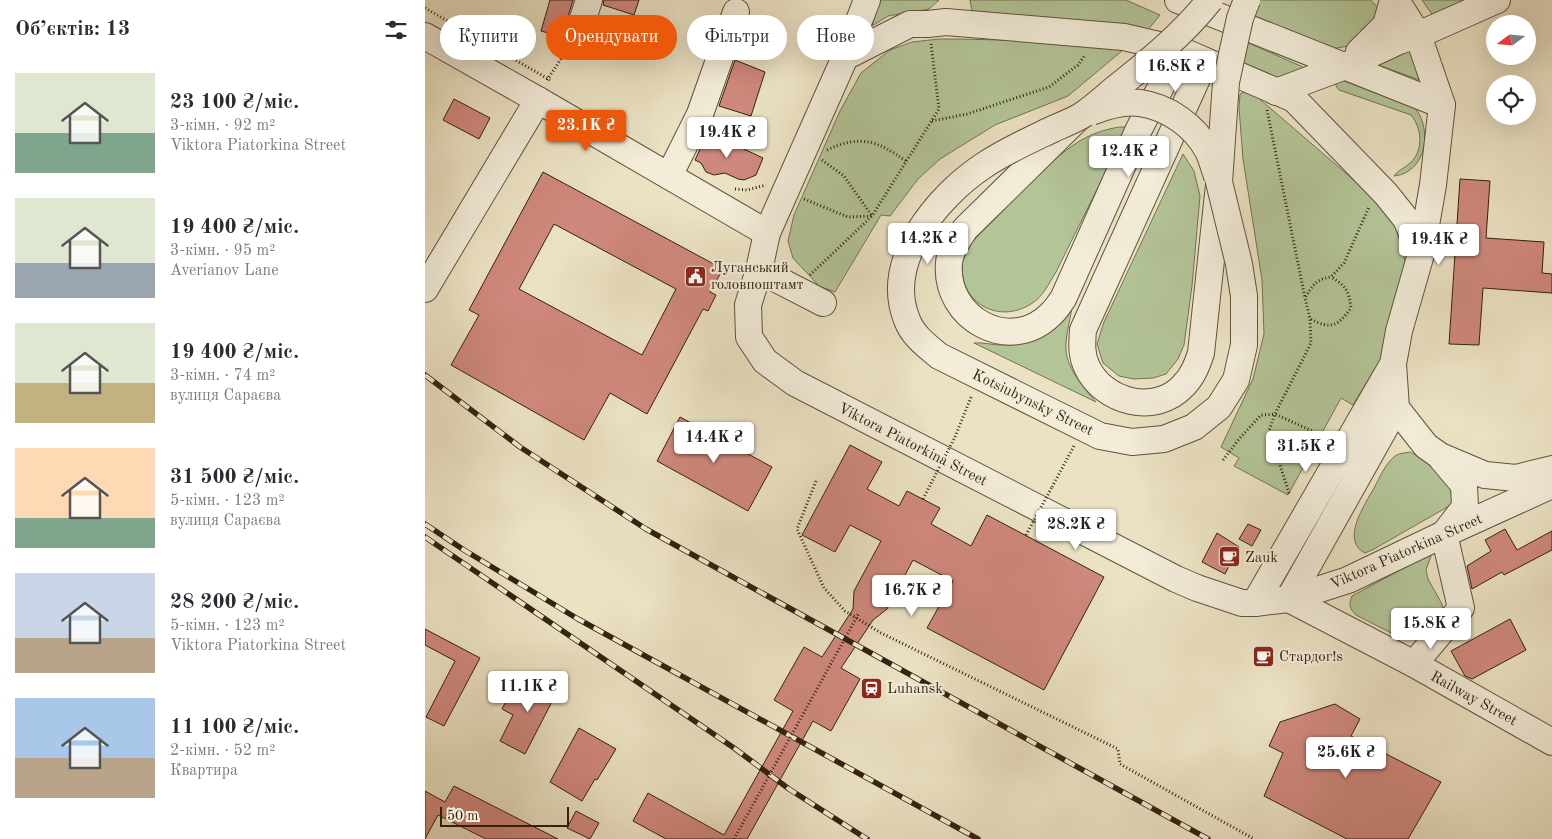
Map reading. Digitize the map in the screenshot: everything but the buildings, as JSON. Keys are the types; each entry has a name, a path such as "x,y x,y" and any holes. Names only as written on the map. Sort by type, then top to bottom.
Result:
{"street":[{"path":"584,15 589,0"},
{"name":"Viktora Piatorkina Street","path":"861,15 867,0"},
{"path":"1178,0 1442,105"},
{"name":"Kotsiubynsky Street","path":"1210,0 1184,30 1152,59 1081,116 1006,152 982,166 947,197 923,223 901,274 901,298 907,321 921,341 939,356 1100,436 1132,442 1164,439 1194,427 1219,407 1236,380 1244,345 1244,296 1239,264 1219,182 1226,82 1240,18 1247,0"},
{"path":"1343,67 1386,25 1395,0"},
{"path":"1289,599 1396,408 1393,364 1399,331 1421,254 1433,185 1442,105 1418,35 1395,0"},
{"path":"1271,99 1399,41 1418,35 1497,0"},
{"path":"669,176 701,114 736,12"},
{"path":"874,42 911,24 942,15 1124,37 1179,50 1205,61 1271,99 1294,99 1386,194 1407,219 1421,254"},
{"path":"425,36 547,87 669,176 767,233"},
{"path":"1179,50 1138,131 1063,299 1051,315 1035,326 1016,331 997,330 979,323 965,312 955,297 949,280 949,262 954,245 965,229 1081,116 1100,108 1119,104 1140,103 1166,111 1184,122 1197,134 1208,151 1219,182 1201,353 1194,372 1182,387 1166,398 1148,403 1129,402 1111,395 1097,383 1087,367 1082,349 1083,330 1089,312 1205,61"},
{"name":"Viktora Piatorkina Street","path":"844,60 767,233 759,270 748,305 749,337 765,361 795,383 1176,579 1242,603 1289,599 1348,580 1444,534 1552,486"},
{"path":"425,289 547,87"},
{"path":"759,270 823,303"},
{"path":"1255,603 1393,364"},
{"path":"1396,408 1426,446 1439,456 1464,485 1465,507 1444,534 1461,608 1414,664"},
{"path":"1439,456 1485,475 1516,478 1552,469"},
{"name":"Railway Street","path":"1289,599 1414,664 1552,742"}],"path":[{"path":"425,8 547,87 564,60"},
{"path":"795,289 872,216 939,109 942,15"},
{"path":"931,121 967,114 1049,87 1078,65 1086,53 1090,34"},
{"path":"1271,99 1310,319 1311,343 1275,414 1269,431 1289,494"},
{"path":"824,152 839,144 865,140 886,147 906,161"},
{"path":"816,156 844,176 872,216"},
{"path":"731,189 747,190 769,184"},
{"path":"801,198 848,217 872,216"},
{"path":"1305,298 1313,285 1322,278 1331,277 1344,263 1370,206"},
{"path":"1310,319 1321,324 1333,325 1343,320 1351,308 1350,297 1344,286 1331,277"},
{"path":"923,499 955,437 979,376"},
{"path":"1223,460 1261,415 1275,414 1321,435"},
{"path":"1026,535 1083,427"},
{"path":"816,481 797,529 824,588 845,611 881,632 1118,749 1120,764 1253,839"},
{"path":"734,839 859,613"}],"green space":[{"path":"880,0 939,0 929,9 888,16 874,25"},
{"path":"970,0 1126,0 1160,15 1147,31 1130,25 972,11"},
{"path":"1258,0 1371,0 1378,8 1376,21 1349,46 1331,49 1250,18"},
{"path":"1422,0 1481,0 1434,17"},
{"path":"939,39 1031,42 1123,50 1068,96 995,125 940,159 918,179 890,216 881,215 835,292 819,286 793,258 788,241 794,215 840,111 861,73 890,50 912,42"},
{"path":"1244,41 1303,67 1306,72 1287,83 1240,67"},
{"path":"1413,44 1428,83 1367,61"},
{"path":"1342,80 1415,108 1421,117 1425,138 1419,159 1405,173 1394,176 1415,158 1418,152 1420,139 1415,120 1411,115 1339,90 1336,82"},
{"path":"1246,91 1255,95 1377,200 1396,227 1406,264 1382,357 1353,405 1341,398 1288,495 1234,466 1239,458 1221,447 1253,379 1264,334 1262,280 1243,159 1239,108 1240,94"},
{"path":"1120,127 1128,127 1056,272 1042,294 1031,304 1019,310 1007,312 995,311 984,307 975,300 968,291 963,279 962,266 966,252 973,241 1056,158 1093,134"},
{"path":"1183,154 1194,171 1200,196 1192,286 1184,345 1178,359 1166,374 1153,378 1134,379 1119,376 1103,363 1097,344 1104,322"},
{"path":"1072,307 1066,340 1067,358 1077,378 1096,402 974,343 1012,345 1032,340 1050,330"},
{"path":"1410,452 1437,469 1454,487 1455,493 1451,505 1365,553 1358,547 1354,531 1361,512 1391,459 1397,455"},
{"path":"1432,553 1426,570 1428,579 1442,604 1443,614 1439,622 1410,637 1399,637 1356,615 1352,611 1350,604 1352,596"}],"railway":[{"path":"425,375 520,447 646,529 1208,839"},
{"path":"425,524 464,550 578,619 978,839"},
{"path":"425,537 734,748 789,789 867,839"}],"place":[{"name":"Луганський головпоштамт","path":"695,276"},
{"name":"Zauk","path":"1229,557"},
{"name":"Стардог!s","path":"1263,656"},
{"name":"Luhansk","path":"871,688"}]}
